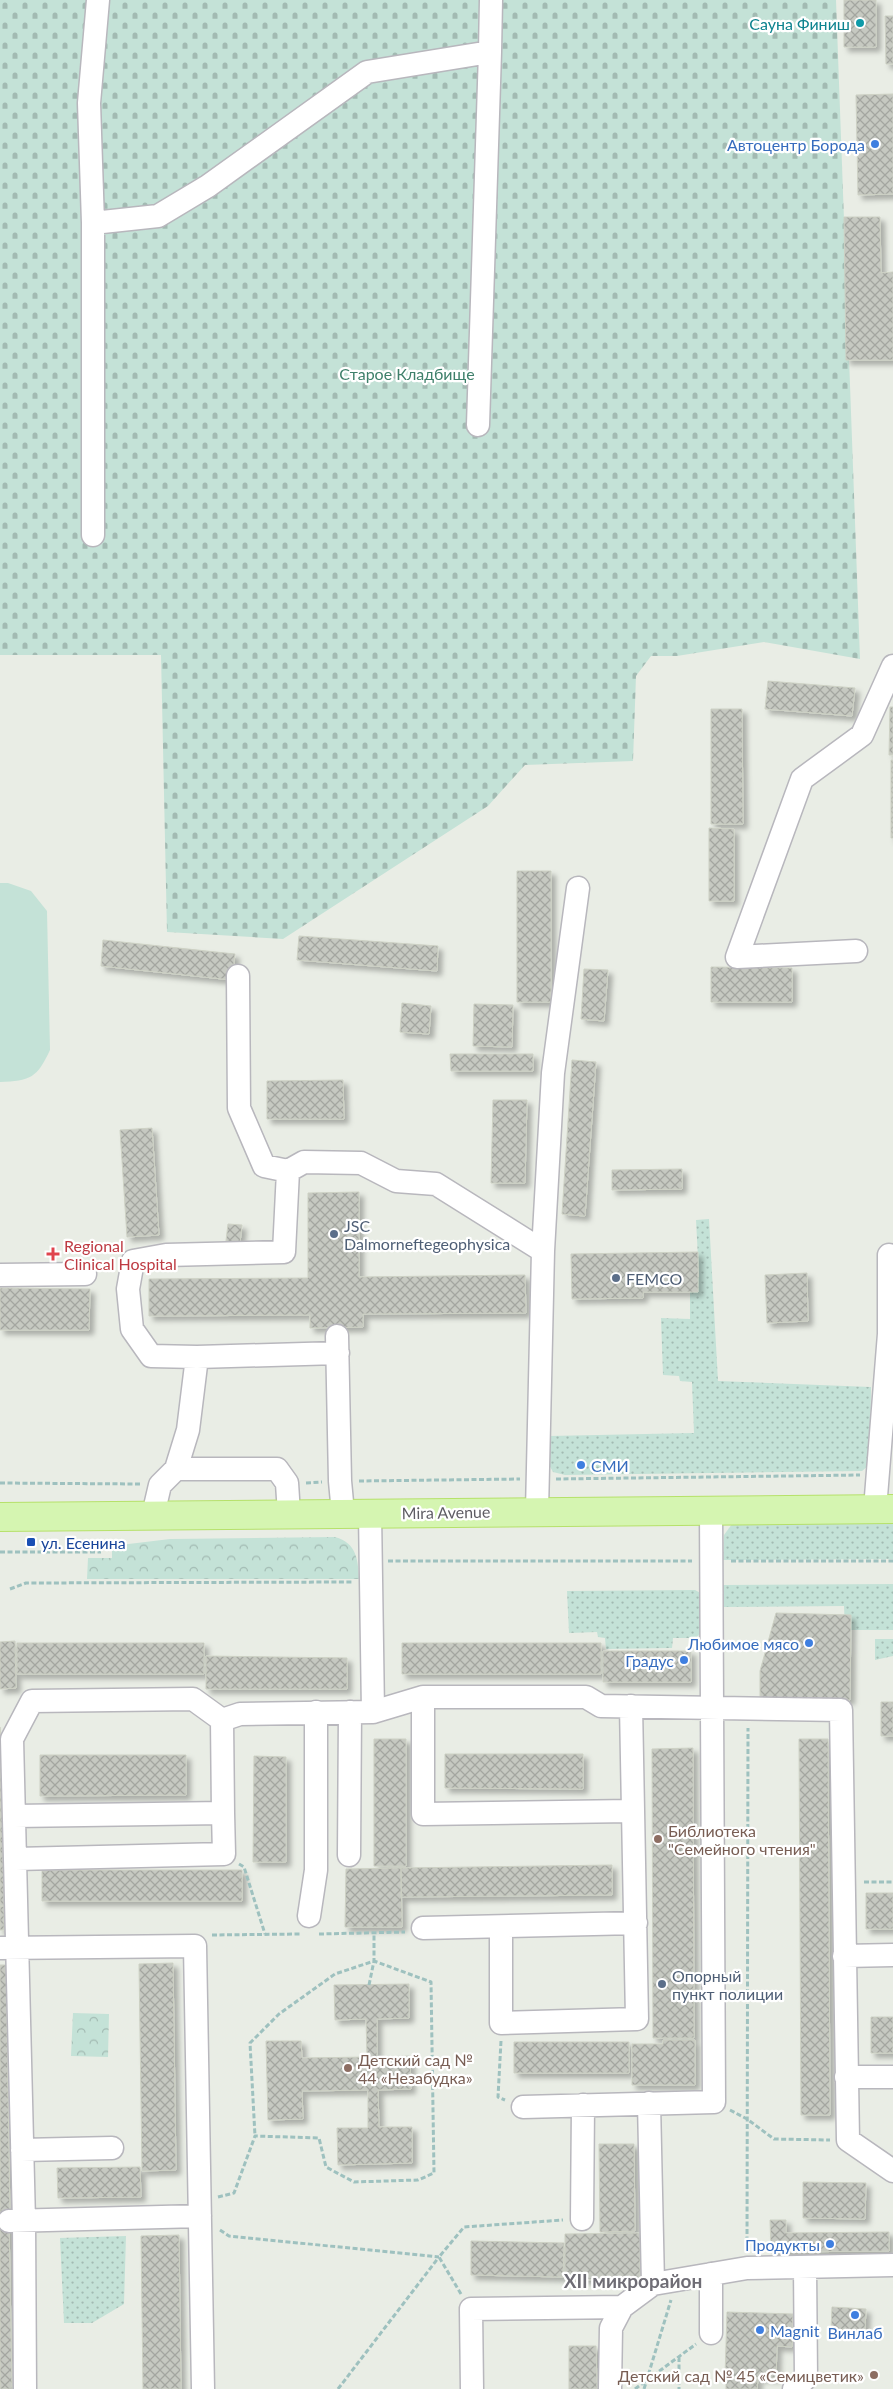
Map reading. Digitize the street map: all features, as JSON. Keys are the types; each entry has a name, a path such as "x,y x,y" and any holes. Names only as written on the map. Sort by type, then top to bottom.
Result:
{"main road":[{"name":"Mira Avenue","path":"0,1517 711,1509 884,1509"}],"lane":[{"path":"93,535 93,224 89,103 98,0"},
{"path":"478,426 492,0"},
{"path":"93,224 158,216 208,186 367,72 490,52"},
{"path":"856,951 738,957 802,779 862,735 893,666"},
{"path":"537,1511 543,1251 553,1073 578,888"},
{"path":"238,976 239,1108 264,1166 288,1171 304,1162 361,1163 396,1181 436,1184 543,1251"},
{"path":"288,1171 284,1252 166,1255 133,1261 128,1289 132,1329 151,1356 197,1357 337,1344 340,1481 343,1513"},
{"path":"884,1509 891,1334 889,1255"},
{"path":"0,1275 86,1274"},
{"path":"153,1515 160,1485 176,1469 188,1430 197,1357"},
{"path":"176,1469 277,1469 287,1483 289,1514"},
{"path":"523,2107 714,2102 714,1706 711,1509"},
{"path":"370,1513 373,1712"},
{"path":"423,1697 423,1814 631,1811"},
{"path":"222,1720 240,1714 373,1712 423,1697 586,1697 601,1706 714,1706 748,1709 841,1710 848,2140 893,2171"},
{"path":"24,2389 16,2221 22,2150 9,1948 16,1859 12,1739 32,1701 193,1699 222,1720"},
{"path":"501,1927 501,2022 637,2020 636,1923 631,1811 631,1706"},
{"path":"309,1916 316,1870 316,1712"},
{"path":"349,1855 350,1712"},
{"path":"16,1859 224,1854 222,1720"},
{"path":"15,1816 223,1813"},
{"path":"423,1928 636,1923"},
{"path":"9,1948 195,1946 203,2389"},
{"path":"844,1956 893,1955"},
{"path":"846,2077 893,2077"},
{"path":"649,2103 653,2284"},
{"path":"582,2219 583,2105"},
{"path":"22,2150 112,2148"},
{"path":"16,2221 200,2208"},
{"path":"610,2389 611,2328 622,2307 653,2284 747,2268 893,2265"},
{"path":"794,2389 806,2378 805,2267"},
{"path":"711,2274 711,2333"},
{"path":"472,2389 471,2309 622,2307"}],"path":[{"path":"0,1483 160,1485"},
{"path":"0,1552 101,1552"},
{"path":"10,1589 26,1583 371,1571 711,1561 893,1561"},
{"path":"747,2268 748,1709"},
{"path":"224,1854 244,1867 265,1934"},
{"path":"844,1882 893,1882"},
{"path":"370,1985 374,1961 374,1933"},
{"path":"256,2136 319,2138 326,2167 354,2182 418,2180 434,2173 431,1982 374,1961 335,1974 279,2014 250,2043 256,2136 234,2193 200,2208 229,2236 439,2257"},
{"path":"501,2022 498,2097 523,2107"},
{"path":"747,2119 774,2139 848,2140"},
{"path":"338,2389 464,2227 582,2219"},
{"path":"439,2257 471,2309"},
{"path":"644,2389 677,2280"},
{"path":"635,2389 711,2333"},
{"path":"679,2356 679,2389"}],"green space":[{"name":"Старое Кладбище","path":"0,0 836,0 860,659 764,642 677,656 651,656 636,676 633,761 525,765 488,806 283,939 167,932 161,655 0,655"},
{"path":"0,883 8,883 31,891 47,911 50,1050 41,1067 31,1076 19,1081 0,1082"},
{"path":"709,1219 718,1381 871,1387 870,1461 868,1466 862,1471 565,1475 553,1472 548,1463 549,1436 694,1433 692,1382 680,1381 679,1376 663,1375 661,1318 690,1319 690,1279 699,1277 696,1220"},
{"path":"893,1518 893,1559 723,1560 724,1535 732,1524"},
{"path":"335,1537 348,1543 355,1553 359,1579 87,1579 88,1558 112,1558 112,1546 170,1539"},
{"path":"893,1584 893,1630 845,1630 844,1606 722,1607 722,1585"},
{"path":"695,1590 704,1595 702,1633 695,1638 673,1638 672,1648 606,1649 605,1638 598,1637 597,1632 569,1633 567,1591"},
{"path":"875,1639 893,1639 893,1656 875,1660"},
{"path":"73,2013 109,2014 108,2057 71,2056"},
{"path":"126,2236 124,2304 92,2323 64,2323 60,2238"}],"building":[{"name":"Сауна Финиш","path":"844,0 876,0 876,47 844,47"},
{"path":"885,16 893,16 893,64 886,64"},
{"name":"Автоцентр Борода","path":"893,94 893,194 858,195 856,95"},
{"path":"844,217 880,217 881,273 893,272 893,360 846,360"},
{"path":"768,681 855,688 852,716 765,709"},
{"path":"890,707 893,707 893,755 889,755"},
{"path":"711,709 742,709 743,824 711,824"},
{"path":"891,760 893,760 893,838 891,838"},
{"path":"709,828 734,829 734,901 709,901"},
{"path":"517,871 551,871 551,1002 517,1002"},
{"path":"299,936 438,946 437,971 297,960"},
{"path":"103,940 235,954 232,980 101,966"},
{"path":"711,967 792,968 792,1002 711,1002"},
{"path":"584,969 608,970 604,1021 581,1019"},
{"path":"402,1003 431,1006 429,1034 400,1032"},
{"path":"474,1004 513,1005 512,1047 473,1046"},
{"path":"450,1054 533,1054 533,1071 451,1071"},
{"path":"572,1060 596,1062 585,1216 562,1214"},
{"path":"343,1080 344,1119 267,1119 267,1081"},
{"path":"493,1100 527,1100 525,1183 491,1183"},
{"path":"152,1128 159,1235 127,1237 120,1130"},
{"path":"682,1169 682,1189 612,1190 612,1170"},
{"name":"JSC Dalmorneftegeophysica","path":"359,1192 359,1277 525,1275 526,1313 363,1314 363,1327 310,1328 310,1315 149,1316 149,1279 308,1278 308,1193"},
{"path":"228,1224 242,1225 240,1243 226,1241"},
{"path":"698,1252 698,1292 643,1292 643,1298 572,1299 571,1254"},
{"path":"807,1273 808,1321 767,1323 765,1275"},
{"path":"0,1288 90,1289 89,1330 0,1330"},
{"name":"Любимое мясо","path":"776,1613 851,1615 850,1700 760,1699 760,1671"},
{"path":"15,1641 16,1688 0,1689 0,1642"},
{"path":"17,1643 204,1643 204,1674 17,1674"},
{"path":"402,1643 601,1643 601,1674 402,1674"},
{"path":"603,1651 691,1651 691,1682 603,1682"},
{"path":"206,1656 347,1658 347,1689 206,1689"},
{"path":"881,1702 893,1702 893,1736 881,1736"},
{"path":"0,1727 4,1906 0,1906"},
{"path":"374,1739 406,1739 406,1866 374,1866"},
{"path":"799,1739 828,1739 830,2115 801,2115"},
{"path":"693,1748 694,2038 653,2038 652,1749"},
{"path":"445,1754 583,1754 583,1789 445,1788"},
{"path":"40,1755 186,1755 186,1795 40,1796"},
{"path":"254,1756 286,1757 286,1862 253,1862"},
{"path":"612,1865 612,1895 401,1897 401,1868"},
{"path":"401,1868 402,1927 345,1927 346,1869"},
{"path":"42,1870 242,1870 242,1901 42,1901"},
{"path":"866,1893 893,1893 893,1929 866,1929"},
{"path":"0,1906 4,1906 4,1930 0,1930"},
{"path":"173,1963 176,2170 142,2171 139,1964"},
{"path":"0,1965 6,1965 10,2220 0,2220"},
{"path":"409,1984 409,2018 377,2019 377,2057 410,2056 411,2089 378,2090 379,2127 412,2127 412,2163 338,2165 337,2128 368,2128 368,2090 302,2091 303,2119 268,2120 266,2041 301,2041 302,2058 367,2057 366,2019 335,2020 334,1985"},
{"path":"871,2017 893,2017 893,2053 871,2053"},
{"path":"663,2040 695,2040 695,2085 632,2085 632,2044 663,2044"},
{"path":"514,2042 629,2042 629,2073 514,2073"},
{"path":"599,2144 634,2144 635,2231 600,2232"},
{"path":"140,2167 141,2197 58,2198 57,2168"},
{"path":"803,2182 866,2183 865,2219 803,2218"},
{"path":"770,2220 786,2220 786,2233 889,2232 889,2251 771,2252"},
{"path":"0,2221 9,2221 12,2389 0,2389"},
{"path":"640,2233 640,2279 565,2280 565,2234"},
{"path":"179,2235 181,2389 143,2389 141,2236"},
{"path":"471,2241 564,2243 563,2277 471,2275"},
{"path":"832,2307 866,2309 865,2330 831,2329"},
{"name":"Magnit","path":"727,2312 793,2314 792,2347 777,2346 776,2378 725,2376"},
{"path":"569,2346 596,2346 597,2389 569,2389"},
{"path":"726,2378 758,2379 757,2389 726,2389"}],"place":[{"name":"Сауна Финиш","path":"860,23"},
{"name":"Автоцентр Борода","path":"875,144"},
{"name":"JSC Dalmorneftegeophysica","path":"334,1234"},
{"name":"Regional Clinical Hospital","path":"53,1254"},
{"name":"FEMCO","path":"616,1278"},
{"name":"СМИ","path":"581,1465"},
{"name":"ул. Есенина","path":"31,1542"},
{"name":"Любимое мясо","path":"809,1643"},
{"name":"Градус","path":"684,1660"},
{"name":"Библиотека \"Семейного чтения\"","path":"658,1839"},
{"name":"Опорный пункт полиции","path":"662,1984"},
{"name":"Детский сад № 44 «Незабудка»","path":"348,2068"},
{"name":"Продукты","path":"830,2244"},
{"name":"Винлаб","path":"855,2315"},
{"name":"Magnit","path":"760,2330"},
{"name":"Детский сад № 45 «Семицветик»","path":"874,2375"}],"district":[{"name":"XII микрорайон","path":"633,2280"}]}
